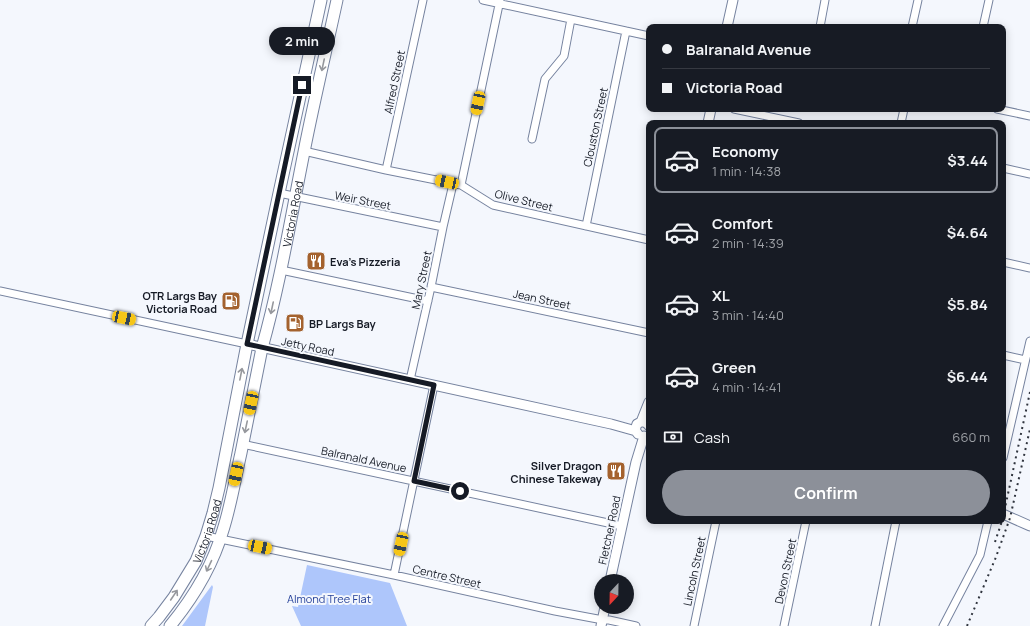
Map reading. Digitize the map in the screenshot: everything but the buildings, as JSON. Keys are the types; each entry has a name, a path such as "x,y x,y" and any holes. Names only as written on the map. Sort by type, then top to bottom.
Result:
{"highway":[{"name":"Victoria Road","path":"150,626 159,617 184,581 196,561 206,536 219,488 247,344 321,0"},
{"name":"Victoria Road","path":"170,626 187,604 201,582 220,539 227,513 262,348 281,270 304,151 337,0"}],"street":[{"name":"Alfred Street","path":"386,170 423,0"},
{"path":"483,0 500,2 646,35"},
{"path":"728,24 733,0"},
{"path":"821,24 825,0"},
{"path":"913,24 918,0"},
{"path":"984,24 989,0"},
{"path":"461,185 500,2"},
{"path":"532,139 545,79 564,56 571,19"},
{"name":"Clouston Street","path":"586,226 626,32"},
{"path":"1006,111 1030,116"},
{"path":"748,112 784,120"},
{"name":"Olive Street","path":"304,151 386,170 461,185 493,205 646,239"},
{"path":"1006,169 1030,174"},
{"name":"Mary Street","path":"410,380 453,184"},
{"name":"Weir Street","path":"279,193 443,227"},
{"path":"1006,263 1030,268"},
{"path":"281,270 428,301"},
{"name":"Jean Street","path":"431,287 646,332"},
{"name":"Jetty Road","path":"0,291 644,430"},
{"path":"1006,445 1030,341"},
{"path":"1006,356 1025,360"},
{"path":"394,575 434,385"},
{"name":"Fletcher Road","path":"612,574 644,430"},
{"name":"Balranald Avenue","path":"242,444 622,526"},
{"path":"1006,515 1030,526"},
{"name":"Lincoln Street","path":"694,626 715,524"},
{"name":"Devon Street","path":"784,626 805,524"},
{"path":"875,626 895,524"},
{"path":"944,626 980,555 987,524"},
{"name":"Centre Street","path":"206,536 394,575 602,623 609,620 636,626"}],"green space":[{"name":"Almond Tree Flat","path":"307,565 390,583 407,626 301,626 292,606 298,607"},
{"path":"212,585 213,587 205,626 182,626"}],"railway":[{"path":"1006,503 1030,392"},
{"path":"967,626 996,557 1010,518 1030,429"},
{"path":"995,542 1001,524"}],"place":[{"name":"Eva's Pizzeria","path":"316,261"},
{"name":"OTR Largs Bay Victoria Road","path":"231,301"},
{"name":"BP Largs Bay","path":"295,323"},
{"name":"Silver Dragon Chinese Takeway","path":"616,471"}],"route":[{"path":"302,85 247,344 434,385 414,481 460,491"}]}
